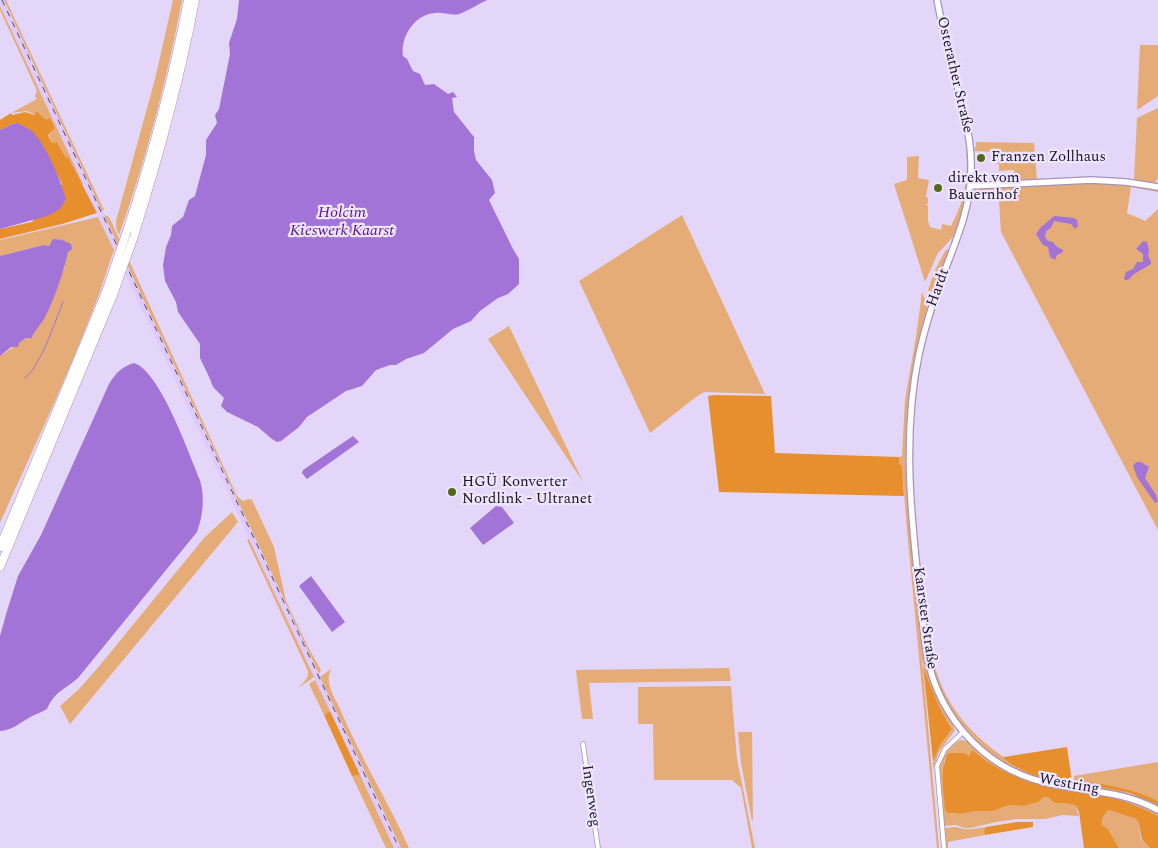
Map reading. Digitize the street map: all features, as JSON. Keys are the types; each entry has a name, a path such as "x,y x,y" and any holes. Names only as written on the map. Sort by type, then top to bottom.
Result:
{"highway":[{"path":"0,567 110,294 160,121 188,0"},
{"path":"0,548 133,239 166,131 186,49 195,0"}],"main road":[{"name":"Osterather Straße","path":"936,0 965,116 971,150"},
{"name":"Hardt","path":"911,400 927,320 962,222 970,186 971,150"},
{"path":"970,186 1098,180 1158,186"},
{"name":"Kaarster Straße","path":"911,400 910,481 926,650 931,673 940,696 950,715 963,732"},
{"name":"Westring","path":"963,732 991,758 1027,777 1053,784 1121,795 1138,800 1158,810"}],"street":[{"path":"944,848 937,766 946,748 963,732"},
{"name":"Ingerweg","path":"583,744 598,848"}],"shaded area":[{"path":"0,0 4,0 401,848 394,848 0,6"},
{"path":"4,0 6,0 104,210 102,211"},
{"path":"173,0 182,0 170,60 147,148 119,235 116,221 155,79"},
{"path":"0,6 83,184 81,184 68,158 66,158 57,142 52,143 49,135 55,129 40,115 27,111 11,113 37,99 35,96 37,91 0,10"},
{"path":"1140,45 1158,45 1158,96 1137,110"},
{"path":"1158,108 1158,178 1155,183 1158,183 1158,186 1136,182 1092,179 983,185 975,183 1015,181 1014,170 999,171 999,164 995,163 996,152 973,151 976,142 1034,143 1037,180 1083,177 1134,180 1137,118"},
{"path":"36,111 46,120 50,118 55,129 48,135 52,143 57,142 66,158 68,157 97,213 62,224 0,239 0,229 32,222 62,184 44,151 26,129 18,123 0,130 0,120 11,113 12,115 25,112 35,115"},
{"path":"966,152 969,152 968,182 957,233 938,253 925,282 894,184 907,180 907,157 919,156 918,178 929,180 926,197 928,198 928,203 926,205 928,206 930,227 941,230 942,224 951,226 965,190 967,172"},
{"path":"1086,183 1120,184 1158,189 1158,192 1131,187 1127,213 1145,221 1158,209 1158,530 1001,232 998,187"},
{"path":"995,188 996,191 982,192 972,197 925,344 916,395 913,425 915,514 921,574 934,665 946,695 959,716 984,742 1019,769 1074,782 1074,776 1158,762 1158,801 1119,787 1077,780 1075,782 1128,793 1158,805 1158,808 1126,794 1036,777 1018,771 1002,762 977,743 956,719 944,700 932,669 924,620 916,529 912,477 912,424 917,371 926,331 971,194 975,189"},
{"path":"104,215 109,217 111,221 237,496 243,501 252,500 274,547 286,601 321,670 319,674"},
{"path":"682,215 765,394 704,392 650,433 579,281"},
{"path":"98,217 114,250 97,300 72,361 0,523 0,356 26,338 32,338 64,269 68,252 51,244 0,256 0,240"},
{"path":"948,249 951,250 933,296 930,296 928,290 935,270"},
{"path":"922,292 927,304 927,316 908,423 907,441 923,649 938,697 955,730 939,752 933,768 937,752 952,729 934,695 922,659 939,848 937,848 902,466 899,463 899,457 902,456 905,400"},
{"path":"509,326 583,482 488,339"},
{"path":"708,396 771,396 775,453 899,457 899,463 902,466 904,496 719,492"},
{"path":"232,512 238,522 70,724 60,706 96,670 204,538"},
{"path":"249,539 314,677 298,688 307,678 308,671 247,540"},
{"path":"923,665 943,714 952,729 940,746 933,761"},
{"path":"729,668 731,681 589,683 593,719 582,719 576,670"},
{"path":"331,669 329,679 333,695 409,848 401,848 320,677"},
{"path":"315,680 330,711 324,715 309,684"},
{"path":"731,686 737,759 755,848 752,848 741,788 732,780 654,780 653,724 638,724 638,687"},
{"path":"330,711 360,775 352,776 324,715"},
{"path":"738,732 752,732 752,820 757,848 741,763"},
{"path":"960,740 967,741 991,761 1018,775 1127,799 1158,812 1158,816 1135,805 1111,797 1033,783 1001,770 974,751 969,756 964,753 948,754 944,761 951,814 993,811 1009,805 1024,806 1039,802 1044,797 1049,798 1054,803 1075,805 1079,816 1062,815 1046,819 1017,819 971,828 956,825 944,826 939,790 940,767 950,748"},
{"path":"1067,747 1072,781 1070,782 1061,782 1035,776 1004,759 1004,757"},
{"path":"972,751 1001,770 1033,783 1111,797 1135,805 1158,816 1158,848 1150,848 1142,840 1139,823 1136,819 1109,810 1103,817 1102,825 1108,829 1119,848 1084,848 1079,812 1075,805 1054,803 1049,798 1044,797 1039,802 1024,806 1009,805 993,811 976,811 961,814 948,813 945,810 943,781 945,760 948,753 964,753 969,756"},
{"path":"360,775 394,848 386,848 352,776"},
{"path":"1077,780 1129,790 1158,801 1158,805 1130,793 1074,782"},
{"path":"1109,810 1136,819 1139,823 1141,840 1150,848 1119,848 1108,829 1102,825 1103,817"},
{"path":"1017,822 1033,822 1033,827 985,835 986,827"},
{"path":"986,827 985,835 948,842 948,848 946,848 944,828 975,829"}],"water":[{"name":"Holcim Kieswerk Kaarst","path":"239,0 487,0 459,14 435,13 421,17 407,34 404,41 403,56 407,59 413,71 420,74 425,85 434,84 448,94 453,92 457,97 452,98 454,112 474,137 476,160 492,180 495,193 489,200 519,259 519,284 508,294 498,298 480,311 471,321 453,329 424,353 406,359 396,365 376,370 362,386 346,391 307,417 299,427 277,442 258,427 227,412 221,406 224,398 213,387 200,358 200,344 178,312 176,302 165,281 163,265 172,226 183,217 189,200 195,196 206,155 206,140 217,123 215,115 219,109 230,54 229,43 237,19"},
{"path":"18,123 38,137 57,173 66,199 60,209 47,216 0,229 0,130"},
{"path":"1054,216 1074,218 1077,220 1078,226 1075,229 1071,224 1054,221 1051,228 1046,231 1045,237 1048,241 1053,242 1063,250 1063,252 1057,255 1055,260 1050,257 1048,247 1043,245 1036,234"},
{"path":"53,239 71,244 72,249 68,252 59,284 49,309 32,338 26,338 19,343 18,347 11,347 0,356 0,256 44,245 49,246"},
{"path":"1143,241 1147,242 1148,256 1151,264 1128,280 1125,280 1126,272 1133,269 1137,262 1143,262 1143,254 1136,249"},
{"path":"134,363 144,369 154,381 173,415 200,480 203,506 197,532 78,678 56,695 47,709 11,728 0,731 0,636 18,576 41,535 109,384 119,371"},
{"path":"353,436 359,442 307,479 302,473 303,470"},
{"path":"1136,462 1141,462 1149,467 1145,478 1156,495 1158,501 1155,503 1137,477 1133,466"},
{"path":"496,506 502,507 514,523 483,545 470,528"},
{"path":"311,576 345,622 332,632 299,586"}],"waterway":[{"path":"25,378 37,363 52,332 63,302"}],"railway":[{"path":"2,0 399,848"}],"place":[{"name":"Franzen Zollhaus","path":"981,158"},
{"name":"direkt vom Bauernhof","path":"938,188"},
{"name":"HGÜ Konverter Nordlink - Ultranet","path":"452,492"}]}
